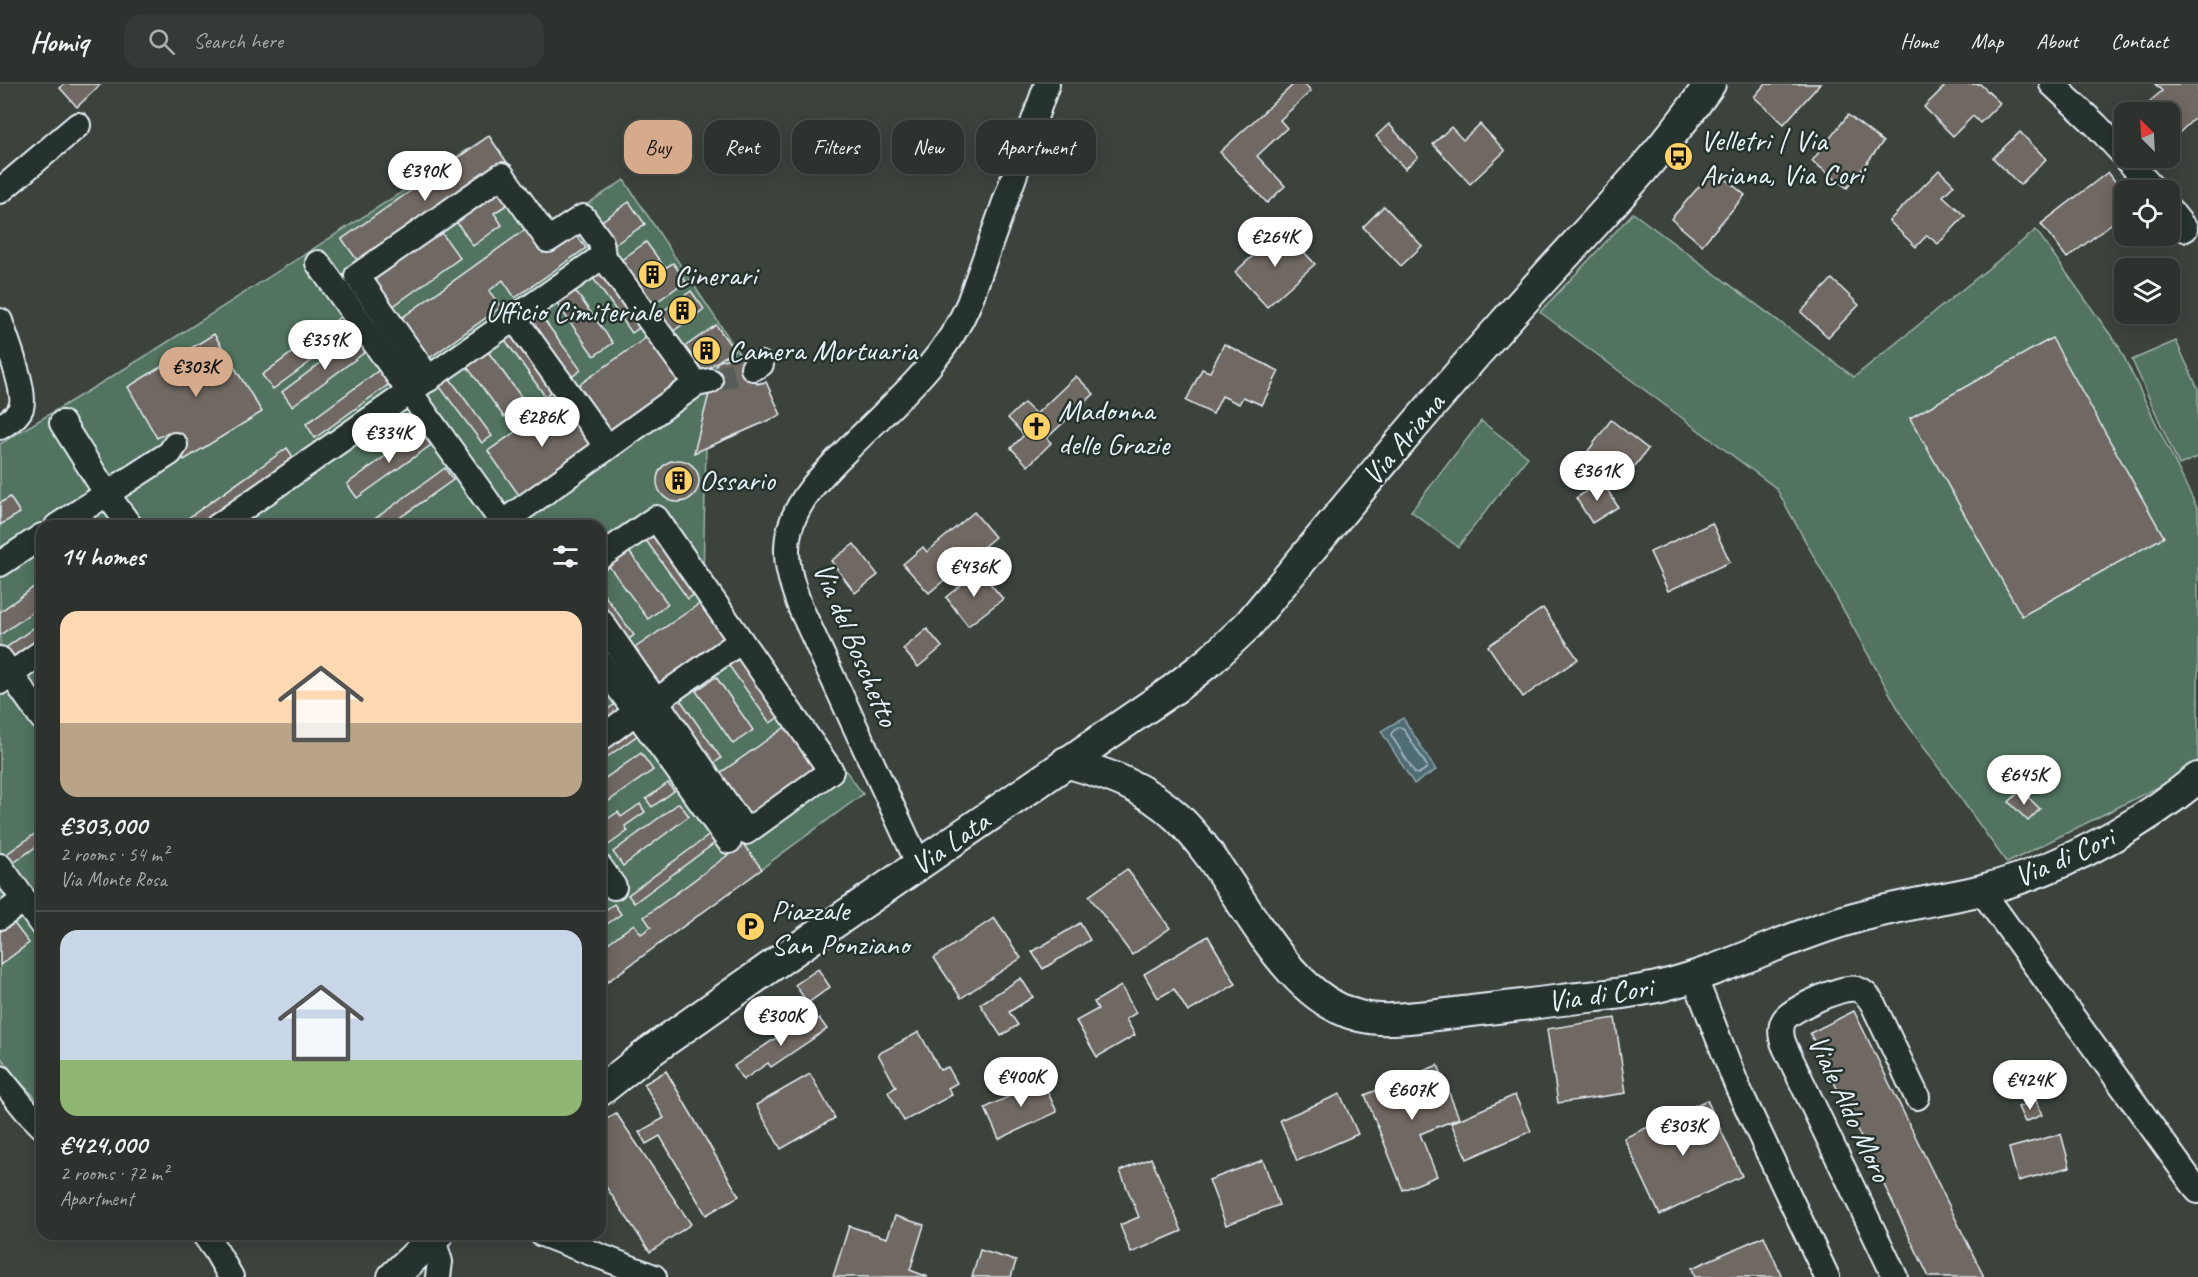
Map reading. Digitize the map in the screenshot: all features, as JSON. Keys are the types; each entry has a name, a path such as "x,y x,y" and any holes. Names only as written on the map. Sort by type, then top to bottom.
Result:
{"main road":[{"name":"Via Ariana","path":"1066,762 1186,680 1243,630 1477,352 1649,164 1710,84"},
{"name":"Via Lata","path":"606,1086 648,1053 1066,762"},
{"name":"Via di Cori","path":"1066,762 1124,780 1169,810 1208,853 1288,967 1312,991 1328,1002 1350,1013 1376,1018 1418,1017 1637,991 1694,976 1803,934 1852,918 1900,905 1981,890 2033,874 2094,847 2154,811 2198,778"},
{"path":"393,1277 432,1240"}],"street":[{"name":"Via del Boschetto","path":"920,865 795,595 788,567 787,539 799,506 817,481 931,364 955,333 969,303 1047,84"},
{"path":"2052,84 2114,144"},
{"path":"0,191 78,125"},
{"path":"2135,168 2145,180"},
{"path":"500,520 419,386 357,276 502,175 548,240 583,217 601,242 603,256 703,383 607,447 510,520"},
{"path":"2180,222 2186,229"},
{"path":"227,520 603,256"},
{"path":"318,263 419,386"},
{"path":"514,318 607,447"},
{"path":"0,321 20,386 22,400 17,413 0,427"},
{"path":"62,423 126,520"},
{"path":"66,520 170,453 175,445"},
{"path":"606,553 656,518 831,771 746,832 646,707 606,668"},
{"path":"0,564 36,540"},
{"path":"606,631 646,707 729,842"},
{"path":"606,735 741,641"},
{"path":"36,655 4,672 36,711"},
{"path":"0,866 36,917"},
{"path":"606,876 614,887"},
{"path":"1981,890 2198,1191"},
{"path":"0,916 24,900"},
{"path":"1694,976 1743,1098 1827,1277"},
{"name":"Viale Aldo Moro","path":"1895,1277 1785,1047 1781,1033 1784,1020 1795,1010 1843,990 1857,989 1864,992 1873,1004 1917,1097"},
{"path":"0,1078 36,1120"},
{"path":"208,1240 231,1277"},
{"path":"436,1240 440,1262 438,1277"},
{"path":"558,1240 654,1277"}],"green space":[{"path":"489,136 552,227 624,180 740,355 742,354 757,383 766,382 781,415 706,448 703,577 863,794 606,983 606,520 36,520 36,1098 18,1080 0,1056 0,444 149,354"},
{"path":"1633,213 1854,377 2036,230 2119,347 2198,510 2198,761 2166,783 2007,863 1905,721 1776,488 1540,312"},
{"path":"2176,341 2198,389 2198,457 2179,465 2132,360"},
{"path":"1481,421 1528,457 1458,547 1411,511"}],"water":[{"path":"1403,718 1436,770 1414,784 1381,731"}],"building":[{"path":"64,84 101,84 77,107 60,88"},
{"path":"1294,84 1305,84 1311,91 1280,120 1287,128 1257,156 1285,186 1267,203 1220,152"},
{"path":"1765,84 1820,84 1784,124 1754,97"},
{"path":"1947,84 1980,84 2000,103 1980,123 1973,116 1953,136 1924,107"},
{"path":"2155,84 2198,84 2198,115 2180,132 2180,102 2150,101 2162,91"},
{"path":"1848,115 1883,142 1847,188 1812,161"},
{"path":"1389,124 1418,157 1405,169 1376,136"},
{"path":"1480,124 1505,151 1470,184 1433,144 1451,127 1463,140"},
{"path":"2020,132 2046,159 2020,185 1993,158"},
{"path":"489,136 508,164 362,267 342,239"},
{"path":"1714,169 1745,195 1702,245 1671,219"},
{"path":"1939,170 1954,185 1943,196 1965,216 1938,244 1927,235 1916,247 1889,221"},
{"path":"2108,172 2114,180 2114,222 2067,258 2041,224"},
{"path":"496,186 508,204 494,213 502,225 473,246 453,217"},
{"path":"629,202 645,224 614,245 599,223"},
{"path":"1384,206 1422,246 1401,266 1363,227"},
{"path":"438,228 460,258 392,307 370,276"},
{"path":"526,229 543,253 574,232 586,248 515,298 503,280 489,291 501,307 424,362 396,322"},
{"path":"1283,229 1315,264 1267,307 1235,272"},
{"name":"Cinerari","path":"646,242 665,268 673,263 686,281 648,308 616,264"},
{"path":"598,264 643,325 632,333 588,271"},
{"path":"1832,279 1859,305 1828,337 1801,312"},
{"path":"573,288 613,343 594,356 555,301"},
{"name":"Ufficio Cimiteriale","path":"691,291 704,309 672,332 659,314"},
{"path":"536,309 581,370 570,378 525,317"},
{"path":"343,315 354,330 273,389 262,375"},
{"name":"Camera Mortuaria","path":"716,325 734,350 698,375 680,350"},
{"path":"510,326 555,389 545,396 500,333"},
{"path":"214,334 262,412 184,460 168,432 157,438 128,387"},
{"path":"358,335 368,350 292,406 282,392"},
{"path":"650,335 684,383 610,435 576,387"},
{"path":"2052,338 2164,537 2022,616 1910,418"},
{"path":"1224,344 1279,371 1262,405 1243,397 1239,404 1222,396 1213,414 1186,401 1202,369 1210,372"},
{"path":"486,349 525,402 504,417 465,364"},
{"path":"742,354 757,384 766,382 781,415 694,453 717,362"},
{"path":"382,368 392,382 315,438 306,424"},
{"path":"445,372 492,436 482,443 434,379"},
{"name":"Madonna delle Grazie","path":"1076,376 1094,394 1047,438 1051,443 1028,466 1011,448 1024,435 1008,418 1024,403 1036,414"},
{"path":"563,398 596,444 521,498 488,451"},
{"path":"1611,420 1648,449 1622,483 1585,455"},
{"path":"420,431 431,445 357,498 347,484"},
{"path":"287,448 297,463 215,520 185,520"},
{"name":"Ossario","path":"678,460 686,461 693,466 698,473 698,489 693,496 686,501 678,502 670,501 663,496 658,489 657,481 658,473 663,466 670,461"},
{"path":"445,468 453,480 396,520 373,520"},
{"path":"1602,481 1618,507 1592,523 1576,498"},
{"path":"10,497 20,513 0,525 0,503"},
{"path":"974,512 995,537 929,593 903,564 923,547 927,552"},
{"path":"1712,523 1730,562 1668,591 1650,552"},
{"path":"654,533 697,592 688,599 645,539"},
{"path":"854,544 878,575 855,593 831,561"},
{"path":"628,550 668,604 648,619 608,565"},
{"path":"979,570 1003,599 968,626 946,597"},
{"path":"36,585 36,609 0,635 0,612"},
{"path":"606,597 634,635 624,643 606,618"},
{"path":"702,602 729,642 657,692 629,652"},
{"path":"1543,608 1578,659 1523,697 1488,646"},
{"path":"36,626 36,647 13,663 3,650"},
{"path":"927,629 942,647 918,667 903,649"},
{"path":"740,654 783,714 770,723 727,663"},
{"path":"716,677 753,730 733,744 696,691"},
{"path":"679,698 721,758 708,768 665,707"},
{"path":"618,702 624,711 606,724 606,711"},
{"path":"791,723 821,766 746,819 716,776"},
{"path":"636,724 642,732 606,758 606,746"},
{"path":"641,753 653,770 606,803 606,778"},
{"path":"668,783 674,791 652,807 646,799"},
{"path":"2021,790 2040,809 2028,821 2009,802"},
{"path":"679,803 689,816 623,866 613,852"},
{"path":"640,804 645,812 625,826 628,831 607,846 606,820 618,812 621,817"},
{"path":"36,833 36,846 8,867 1,858"},
{"path":"711,834 716,842 634,903 628,895"},
{"path":"743,844 762,869 606,983 606,945 634,924 641,934 651,927 644,917"},
{"path":"1127,869 1170,928 1132,955 1089,896"},
{"path":"614,904 621,914 606,925 606,910"},
{"path":"994,918 1021,958 961,998 934,958"},
{"path":"13,922 29,943 0,965 0,932"},
{"path":"1080,923 1090,940 1043,969 1032,952"},
{"path":"1208,936 1236,984 1188,1012 1174,989 1158,998 1144,974"},
{"path":"818,969 830,987 808,1003 795,985"},
{"path":"1021,978 1033,997 1009,1012 1018,1025 1001,1036 980,1004"},
{"path":"1121,986 1136,1013 1126,1019 1135,1035 1097,1057 1076,1021 1098,1009 1094,1002"},
{"path":"1854,1011 1984,1277 1929,1277 1810,1033"},
{"path":"806,1018 810,1024 819,1018 827,1029 771,1067 768,1063 743,1080 734,1066"},
{"path":"1615,1018 1626,1093 1558,1103 1547,1029"},
{"path":"919,1032 940,1070 948,1067 957,1083 948,1088 952,1095 904,1121 888,1092 896,1087 878,1054"},
{"path":"1438,1065 1459,1118 1420,1134 1437,1176 1403,1190 1365,1095"},
{"path":"666,1071 739,1196 706,1215 660,1136 646,1144 639,1132 664,1118 644,1084"},
{"path":"810,1074 835,1118 781,1149 756,1105"},
{"path":"1040,1076 1057,1112 999,1139 985,1108 1010,1096 1008,1091"},
{"path":"1340,1094 1358,1134 1297,1161 1280,1120"},
{"path":"1515,1095 1531,1131 1467,1159 1451,1123"},
{"path":"1707,1100 1742,1176 1660,1215 1624,1138"},
{"path":"2036,1100 2042,1115 2025,1122 2018,1107"},
{"path":"616,1113 691,1224 650,1252 606,1187 606,1119"},
{"path":"2061,1134 2070,1167 2018,1181 2009,1148"},
{"path":"1151,1158 1182,1231 1131,1253 1120,1225 1139,1217 1120,1171"},
{"path":"1263,1160 1279,1205 1226,1225 1209,1180"},
{"path":"895,1216 924,1225 910,1270 928,1277 833,1277 849,1226 887,1238"},
{"path":"1764,1236 1782,1277 1695,1277 1692,1268"},
{"path":"980,1250 1016,1261 1011,1277 972,1277"}],"tunnel":[{"path":"711,381 753,368"}],"place":[{"name":"Velletri | Via Ariana, Via Cori","path":"1679,157"},
{"name":"Cinerari","path":"653,275"},
{"name":"Ufficio Cimiteriale","path":"682,311"},
{"name":"Camera Mortuaria","path":"707,350"},
{"name":"Madonna delle Grazie","path":"1037,427"},
{"name":"Ossario","path":"678,480"},
{"name":"Piazzale San Ponziano","path":"750,927"}]}
